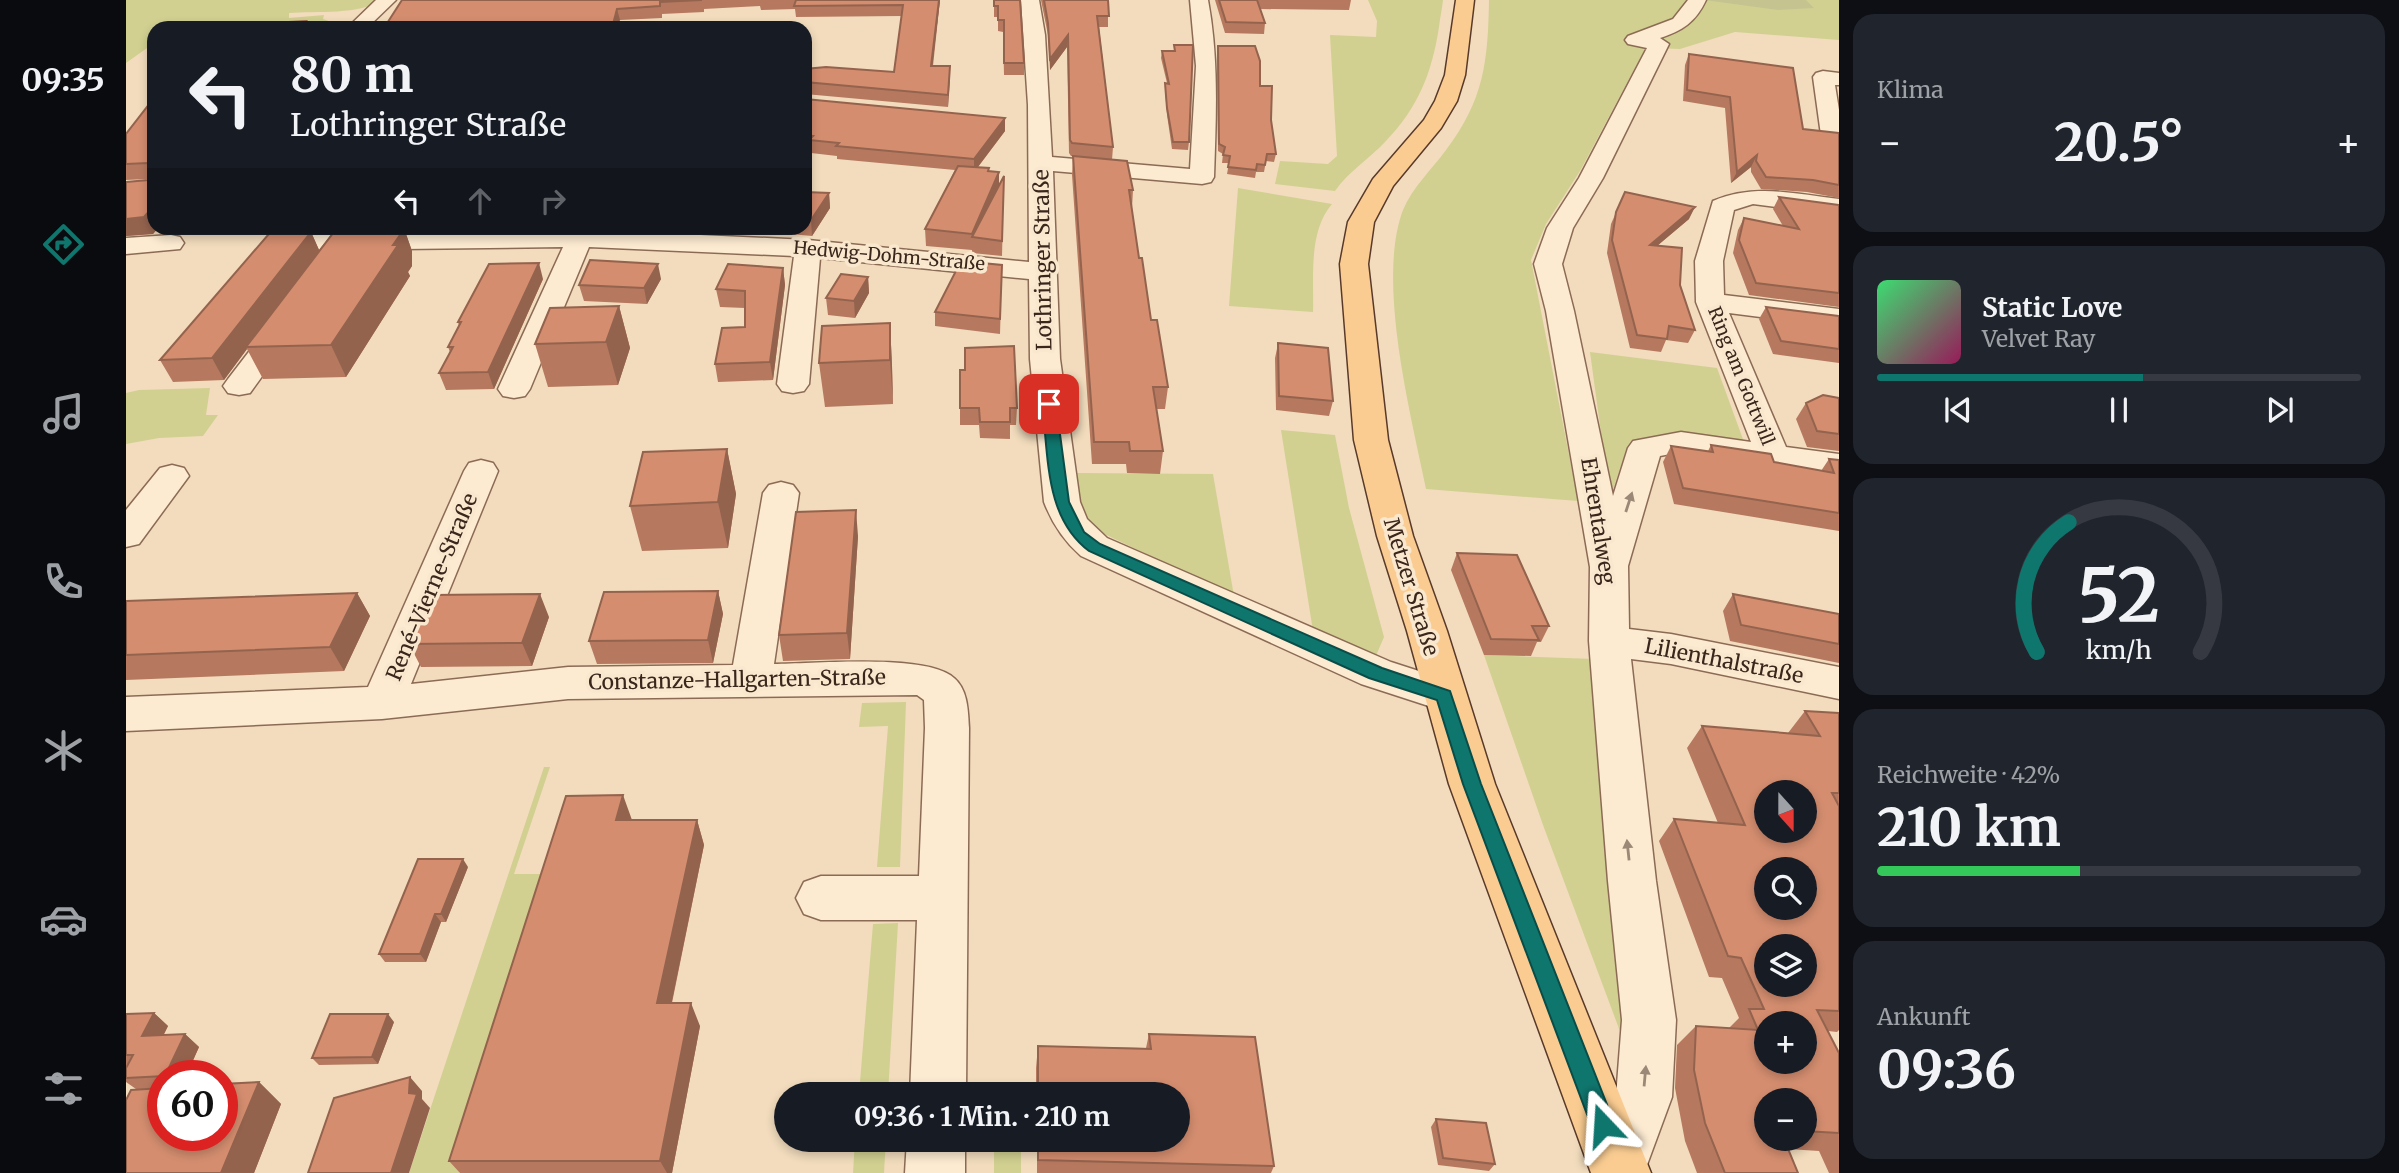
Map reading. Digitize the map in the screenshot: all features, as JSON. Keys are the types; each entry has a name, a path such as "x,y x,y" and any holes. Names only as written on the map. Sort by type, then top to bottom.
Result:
{"main road":[{"name":"Metzer Straße","path":"1465,0 1455,75 1446,100 1433,123 1387,178 1369,204 1361,222 1354,264 1376,466 1472,784 1620,1168"}],"street":[{"name":"Lothringer Straße","path":"1030,0 1035,35 1026,123 1041,163 1045,359 1062,502 1069,521 1079,536 1094,547 1376,673 1444,695"},
{"path":"1041,163 1202,177 1206,64 1205,27 1199,0"},
{"path":"365,21 390,1"},
{"name":"Ehrentalweg","path":"1620,1168 1644,1097 1649,1020 1632,881 1609,641 1609,567 1560,311 1548,264 1560,228 1591,178 1659,44 1635,40 1682,23 1693,12 1697,1"},
{"path":"1828,75 1832,135"},
{"name":"Ring am Gottwill","path":"1773,455 1710,302 1709,261 1722,206 1753,197 1839,207"},
{"path":"514,389 580,238"},
{"name":"Hedwig-Dohm-Straße","path":"315,242 580,238 808,248 1042,272"},
{"path":"239,386 346,240"},
{"path":"126,246 171,243"},
{"path":"793,384 808,248"},
{"path":"1710,302 1839,318"},
{"name":"Ring am Gottwill","path":"1609,567 1645,448 1681,442 1839,465"},
{"name":"René-Vierne-Straße","path":"382,703 481,471"},
{"path":"126,535 172,476"},
{"path":"751,679 781,493"},
{"name":"Lilienthalstraße","path":"1609,641 1671,649 1839,683"},
{"name":"Constanze-Hallgarten-Straße","path":"126,714 382,703 568,683 910,678 933,682 943,692 947,706 938,1082"},
{"path":"821,898 943,898"},
{"path":"935,1173 936,1152"}],"shaded area":[{"path":"126,0 380,0 372,5 350,10 289,13 289,18 324,15 323,19 329,21 147,21 147,48 126,63"},
{"path":"1368,0 1443,0 1428,75 1415,103 1397,129 1346,177 1335,191 1275,184 1280,161 1328,164 1337,156 1330,35 1376,37 1377,21"},
{"path":"1489,0 1839,0 1839,40 1735,32 1680,49 1653,48 1644,51 1580,171 1546,224 1531,260 1578,501 1426,489 1405,387 1394,310 1396,239 1407,202 1459,132 1476,97 1485,61"},
{"path":"1704,0 1806,0 1814,8 1778,10"},
{"path":"1238,188 1332,204 1324,215 1316,241 1313,312 1229,306"},
{"path":"1590,352 1717,368 1744,442 1634,441 1626,450 1610,499"},
{"path":"210,388 206,415 218,415 203,436 159,438 126,444 126,393 139,390"},
{"path":"1281,430 1335,435 1349,508 1384,637 1375,658 1313,631"},
{"path":"1077,473 1213,474 1234,596 1094,529 1082,513"},
{"path":"1484,655 1594,659 1606,857 1624,1042 1543,825"},
{"path":"906,702 900,867 877,867 888,726 859,727 862,703"},
{"path":"544,767 550,767 514,874 553,874 459,1173 409,1173"},
{"path":"898,923 889,1082 860,1082 873,924"},
{"path":"854,1152 885,1152 884,1173 853,1173"},
{"path":"994,1152 1021,1152 1021,1173 994,1173"}],"building":[{"path":"402,0 702,0 660,2 660,6 617,9 614,21 388,21"},
{"path":"796,0 939,0 931,66 950,66 948,95 812,83 812,68 894,72 903,5 794,6"},
{"path":"994,0 1020,0 1024,63 1004,63 1004,20 998,20 998,6 994,6"},
{"path":"1044,0 1108,0 1109,16 1097,16 1113,147 1072,143 1070,140 1068,35 1050,59"},
{"path":"1219,0 1257,0 1265,23 1226,22"},
{"path":"1174,45 1193,45 1189,142 1173,142 1167,108 1165,83 1169,84 1162,51 1175,51"},
{"path":"1218,46 1255,46 1260,61 1260,86 1272,86 1271,120 1276,154 1267,154 1265,165 1257,164 1256,170 1228,167 1230,156 1223,155 1225,147 1219,144"},
{"path":"1689,54 1793,68 1803,129 1839,133 1839,185 1813,180 1766,177 1756,161 1757,155 1737,172 1730,97 1687,90"},
{"path":"812,100 1005,118 974,159 836,146 839,143 812,140"},
{"path":"147,107 147,163 126,164 126,134"},
{"path":"1073,156 1127,161 1133,190 1129,190 1139,258 1142,258 1151,320 1157,320 1168,387 1153,387 1163,451 1130,451 1129,442 1094,442"},
{"path":"958,166 989,168 988,171 999,172 972,234 925,229"},
{"path":"1004,176 1002,241 972,237"},
{"path":"147,180 147,214 144,217 126,219 126,182"},
{"path":"812,192 829,193 812,218"},
{"path":"1625,192 1695,207 1650,245 1682,248 1680,285 1695,330 1669,326 1667,339 1637,335 1612,240 1616,212"},
{"path":"1779,197 1839,205 1839,293 1756,283 1739,240 1744,218 1799,229"},
{"path":"268,235 309,235 212,358 160,360"},
{"path":"332,235 400,235 393,245 398,245 331,345 246,347"},
{"path":"590,260 658,264 644,288 579,285"},
{"path":"961,261 1002,265 1000,319 935,312"},
{"path":"539,263 488,372 439,373 453,347 448,347 461,322 458,322 489,264"},
{"path":"728,264 783,268 770,362 715,364 722,328 745,327 745,291 716,289"},
{"path":"841,274 868,277 854,301 826,298"},
{"path":"619,306 606,342 535,344 550,308"},
{"path":"1766,307 1839,316 1839,349 1781,341"},
{"path":"890,323 890,360 819,363 822,326"},
{"path":"1278,343 1328,348 1333,401 1279,396"},
{"path":"1014,346 1017,408 1010,408 1010,422 980,422 979,408 960,408 960,370 965,370 965,348"},
{"path":"1823,395 1839,398 1839,434 1817,431 1806,403"},
{"path":"1711,445 1771,454 1774,462 1834,473 1829,459 1839,460 1839,513 1683,488 1671,446 1713,452"},
{"path":"727,449 718,502 630,506 643,452"},
{"path":"856,510 847,633 779,635 796,512"},
{"path":"1457,553 1517,555 1549,626 1532,626 1539,640 1491,639"},
{"path":"718,591 708,640 589,641 604,592"},
{"path":"357,593 330,647 126,655 126,601"},
{"path":"540,594 522,643 409,644 430,595"},
{"path":"1733,594 1839,614 1839,644 1741,625"},
{"path":"1805,711 1839,713 1839,793 1832,793 1839,806 1839,1011 1817,1010 1839,1053 1839,1133 1817,1132 1817,1088 1754,1088 1754,1151 1789,1151 1798,1173 1725,1173 1705,1123 1694,1070 1696,1026 1754,1030 1754,1074 1817,1074 1817,1011 1754,1011 1754,1021 1749,1009 1764,1009 1759,997 1817,997 1817,934 1754,934 1754,987 1741,958 1728,956 1674,819 1745,825 1702,726 1820,736"},
{"path":"623,795 616,820 697,820 657,1003 691,1003 660,1161 449,1161 566,796"},
{"path":"418,859 463,859 441,914 435,914 420,954 379,954"},
{"path":"154,1013 142,1036 185,1034 173,1060 147,1060 147,1077 126,1078 126,1068 133,1055 126,1055 126,1014"},
{"path":"330,1014 388,1014 372,1057 312,1058"},
{"path":"1149,1034 1255,1037 1274,1166 1038,1160 1038,1152 1190,1152 1190,1082 1038,1082 1038,1046 1151,1049"},
{"path":"410,1077 409,1093 417,1094 391,1173 308,1173 334,1098"},
{"path":"259,1082 238,1132 238,1083"},
{"path":"147,1089 147,1151 230,1151 221,1173 126,1173 126,1100 131,1090"},
{"path":"1436,1119 1486,1123 1495,1164 1443,1158"}],"route":[{"path":"1049,404 1062,502 1069,521 1079,536 1094,547 1376,673 1444,695 1472,784 1603,1125"}]}
